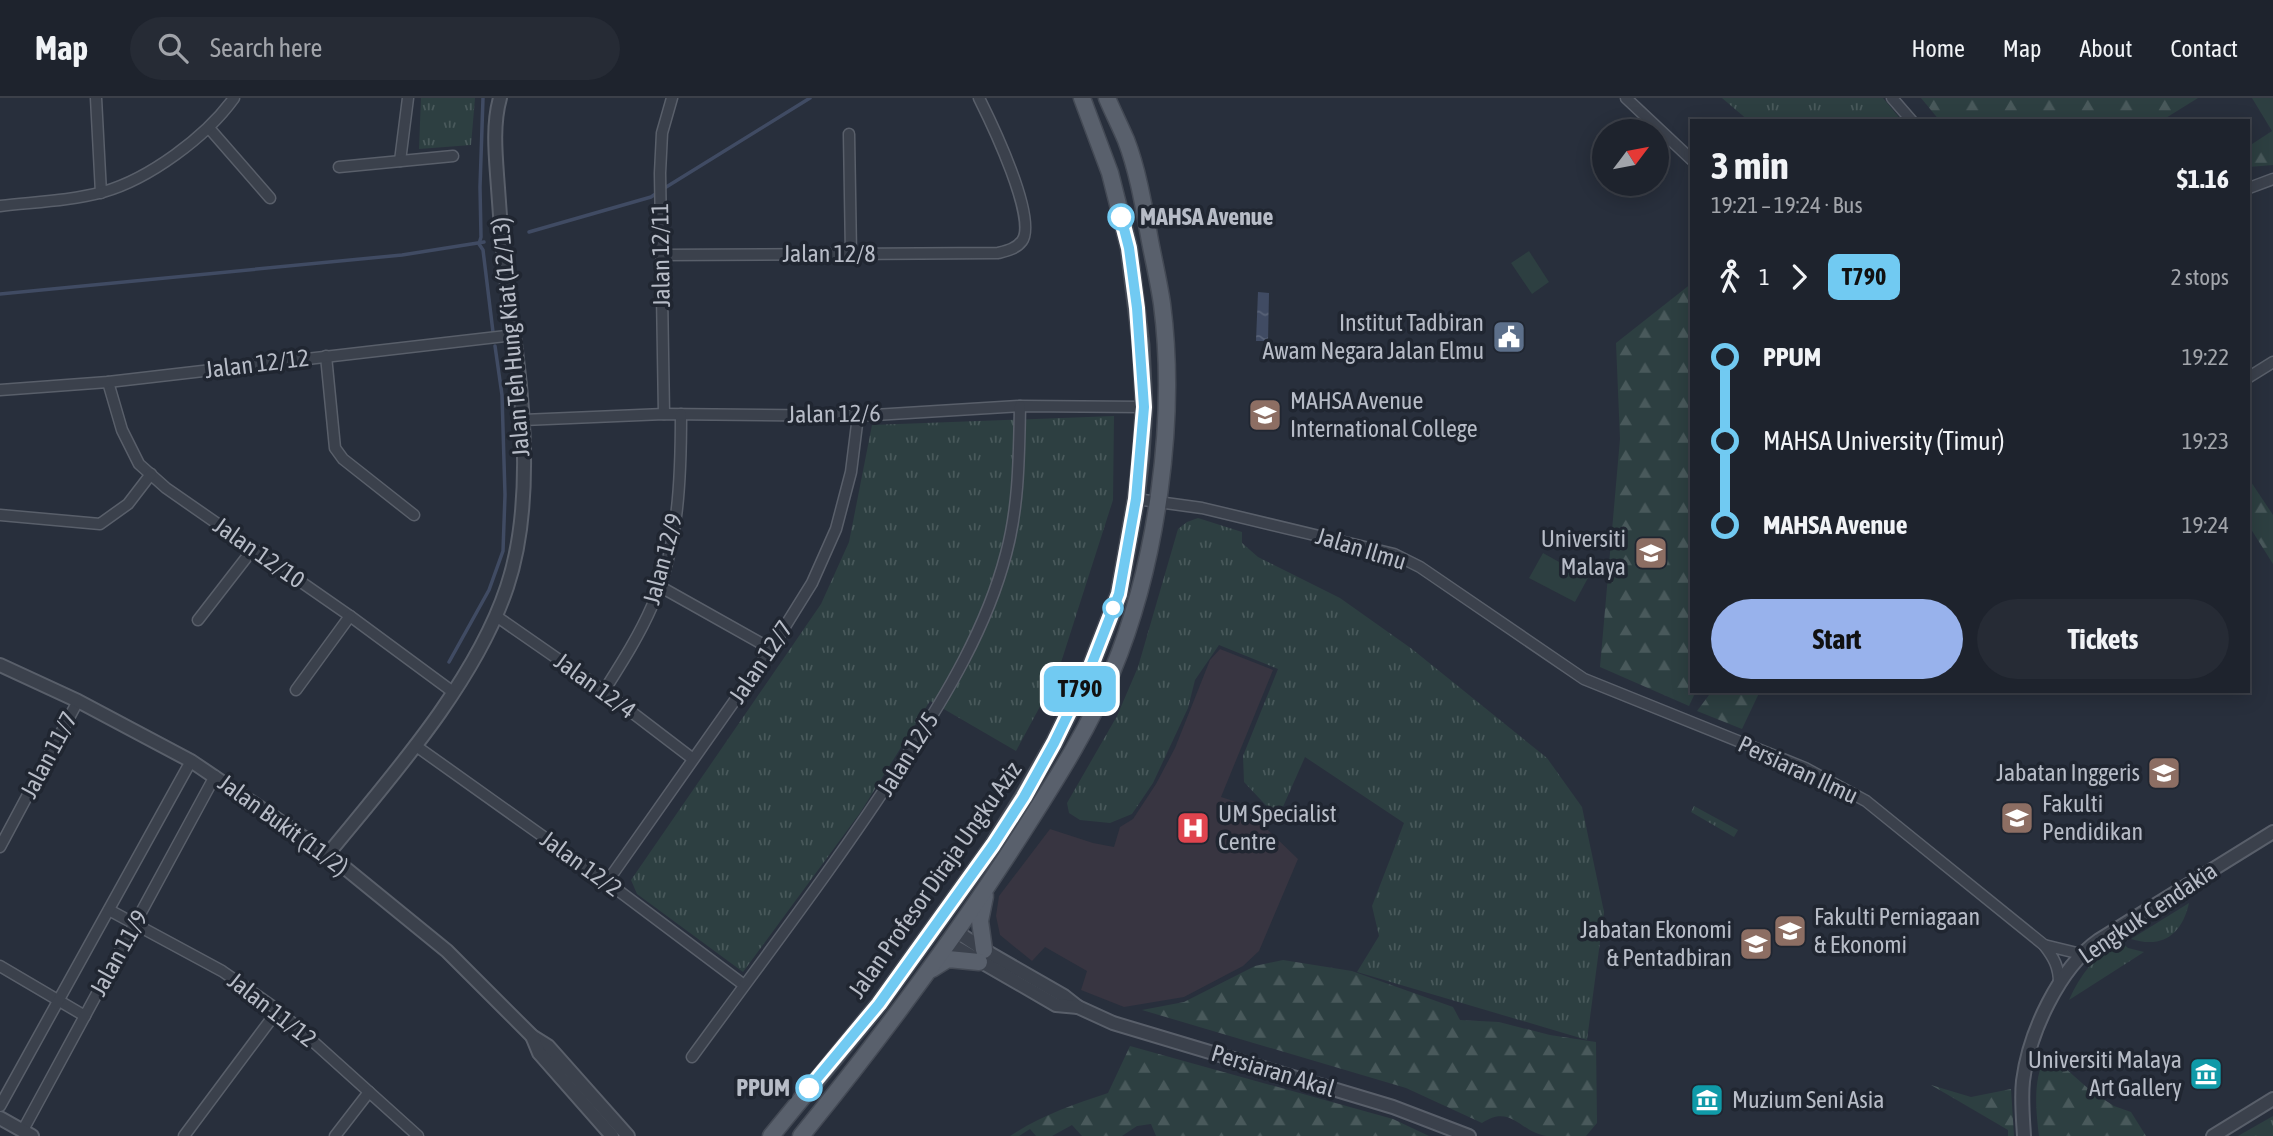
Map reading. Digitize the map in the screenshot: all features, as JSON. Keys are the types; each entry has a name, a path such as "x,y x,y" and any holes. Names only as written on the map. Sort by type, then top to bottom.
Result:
{"main road":[{"name":"Jalan Profesor Diraja Ungku Aziz","path":"771,1136 879,1004 993,845 1048,754 1089,671 1119,594 1136,499 1144,407 1142,345 1129,248 1110,173 1082,98"},
{"name":"Jalan Profesor Diraja Ungku Aziz","path":"801,1136 988,887 1078,743 1112,673 1139,598 1158,502 1166,388 1162,305 1146,216 1127,142 1107,98"},
{"path":"899,976 950,936 993,845"},
{"path":"922,977 948,959 981,956 980,921 988,887"}],"street":[{"path":"96,98 101,192"},
{"path":"0,206 101,192 154,168 209,128 234,98"},
{"path":"400,161 408,98"},
{"name":"Jalan Teh Hung Kiat (12/13)","path":"328,855 416,746 453,692 496,616 508,586 518,544 522,499 523,420 503,251 495,150 500,98"},
{"name":"Jalan 12/11","path":"664,414 660,173 662,133 672,98"},
{"name":"Jalan 12/8","path":"661,255 998,253 1011,250 1021,242 1025,231 1023,209 1008,164 979,98"},
{"path":"1626,98 1690,158"},
{"path":"1892,98 1910,119"},
{"path":"209,128 270,198"},
{"path":"849,134 851,254"},
{"path":"339,167 453,156"},
{"path":"2250,188 2273,179"},
{"name":"Jalan 12/12","path":"0,390 108,382 514,335"},
{"path":"326,356 335,448 343,459 414,515"},
{"path":"2250,376 2273,362"},
{"name":"Jalan 12/10","path":"108,382 121,430 139,464 188,504 453,692"},
{"name":"Jalan 12/6","path":"523,420 664,414 858,415 1020,407 1144,407"},
{"name":"Jalan 12/5","path":"692,1057 868,816 937,708 982,619 1006,554 1018,480 1020,407"},
{"name":"Jalan 12/9","path":"604,691 653,606 666,565 678,507 681,414"},
{"name":"Jalan 12/7","path":"607,882 771,649 812,583 836,528 851,472 858,415"},
{"path":"0,515 100,524 128,504 151,474"},
{"name":"Jalan Ilmu","path":"1136,499 1202,508 1394,554 1420,567 1584,679 1596,684"},
{"path":"198,621 253,549"},
{"path":"659,586 771,649"},
{"path":"296,690 349,616"},
{"name":"Jalan 12/4","path":"496,616 604,691 693,758"},
{"name":"Jalan Bukit (11/2)","path":"0,665 78,701 191,761 328,855 447,951 532,1036 548,1046 628,1136"},
{"name":"Persiaran Ilmu","path":"1596,684 1805,768 1866,801 2044,946 2054,958 2059,970 2059,983"},
{"name":"Jalan 11/7","path":"0,847 78,701"},
{"name":"Jalan 12/2","path":"416,746 607,882 744,985"},
{"name":"Jalan 11/9","path":"0,1106 191,761"},
{"name":"Jalan 11/9","path":"27,1133 85,1016 215,776"},
{"name":"Lengkuk Cendakia","path":"2024,1136 2022,1082 2025,1063 2059,983 2081,954 2119,927 2273,832"},
{"name":"Jalan 11/12","path":"109,910 222,971 278,1010 418,1136"},
{"name":"Persiaran Akal","path":"950,936 1056,1005 1078,1007 1113,1023 1393,1107 1469,1136"},
{"name":"Persiaran Ilmu","path":"2044,946 2081,954"},
{"path":"0,966 85,1016"},
{"path":"184,1136 278,1010"},
{"name":"Jalan Bukit (11/2)","path":"532,1036 539,1053 612,1136"},
{"path":"335,1136 369,1092"},
{"path":"2213,1136 2273,1099"},
{"path":"0,1118 27,1133"}],"shaded area":[{"name":"UM Specialist Centre","path":"1220,649 1273,670 1221,797 1240,803 1298,859 1259,951 1243,966 1184,997 1124,1007 1081,990 1087,971 1045,947 1032,961 1000,935 996,916 999,896 1050,829 1114,847 1120,827 1133,819 1156,784 1175,748 1210,660"}],"green space":[{"path":"421,98 475,98 471,145 419,149"},
{"path":"1722,98 1883,98 1900,119 1747,119"},
{"path":"1921,98 2198,98 2164,119 1938,119"},
{"path":"2252,98 2273,98 2273,165 2250,167 2250,145 2272,131"},
{"path":"1529,251 1549,282 1532,294 1511,263"},
{"path":"1690,285 1690,693 1695,693 1689,706 1600,667 1620,439 1616,343"},
{"path":"1114,416 1113,500 1057,675 1016,751 930,701 860,813 743,972 637,894 631,880 821,604 849,542 872,425"},
{"path":"2250,480 2273,515 2273,564 2250,528"},
{"path":"1198,518 1242,532 1242,543 1258,557 1340,598 1412,649 1547,758 1582,807 1604,912 1587,1040 1357,972 1379,936 1372,906 1404,823 1305,757 1278,818 1244,782 1243,756 1278,669 1219,645 1195,680 1188,708 1153,783 1132,814 1110,823 1080,820 1069,813 1067,803 1117,716 1138,667 1178,529"},
{"path":"1543,553 1588,578 1575,602 1529,578"},
{"path":"1710,693 1759,693 1742,729 1697,711"},
{"path":"1694,806 1738,830 1734,837 1691,812"},
{"path":"2189,903 2181,923 2169,936 2153,942 2131,939"},
{"path":"2120,941 2128,948 2144,952 2069,1000 2090,966 2103,952"},
{"path":"1283,960 1352,971 1453,1007 1460,1020 1499,1022 1550,1035 1596,1042 1597,1123 1586,1136 1547,1136 1501,1116 1482,1123 1406,1088 1142,1010 1184,1002 1255,966"},
{"path":"1130,1046 1393,1119 1429,1136 1156,1136 1151,1124 1137,1126 1122,1136 1082,1136 1072,1125 1052,1136 1036,1136 1030,1129 1019,1136 1010,1136 1070,1106 1108,1093"},
{"path":"2048,1053 2091,1091 2114,1106 2131,1112 2146,1136 2039,1136 2037,1082"},
{"path":"1931,1085 1971,1097 2011,1089 2014,1136 2008,1136 2008,1130"},
{"path":"2273,1116 2273,1136 2238,1136"}],"water":[{"path":"1258,292 1269,293 1268,341 1256,341"}],"waterway":[{"path":"483,98 479,244 483,250 493,332"},
{"path":"663,189 810,98"},
{"path":"529,232 657,193"},
{"path":"0,294 402,255 484,242"},
{"path":"449,662 489,590 503,551 505,495 502,395 495,346"}],"bus line":[{"name":"T790","path":"809,1088 879,1004 993,845 1024,797 1089,671 1119,594 1136,499 1144,407 1142,345 1129,248 1121,217"}],"place":[{"name":"MAHSA Avenue","path":"1121,217"},
{"name":"Institut Tadbiran Awam Negara Jalan Elmu","path":"1509,337"},
{"name":"MAHSA Avenue International College","path":"1265,415"},
{"name":"Universiti Malaya","path":"1651,553"},
{"name":"Jabatan Inggeris","path":"2164,773"},
{"name":"Fakulti Pendidikan","path":"2017,818"},
{"name":"UM Specialist Centre","path":"1193,828"},
{"name":"Fakulti Perniagaan & Ekonomi","path":"1790,931"},
{"name":"Jabatan Ekonomi & Pentadbiran","path":"1756,944"},
{"name":"Universiti Malaya Art Gallery","path":"2206,1074"},
{"name":"PPUM","path":"809,1088"},
{"name":"Muzium Seni Asia","path":"1707,1100"}]}
